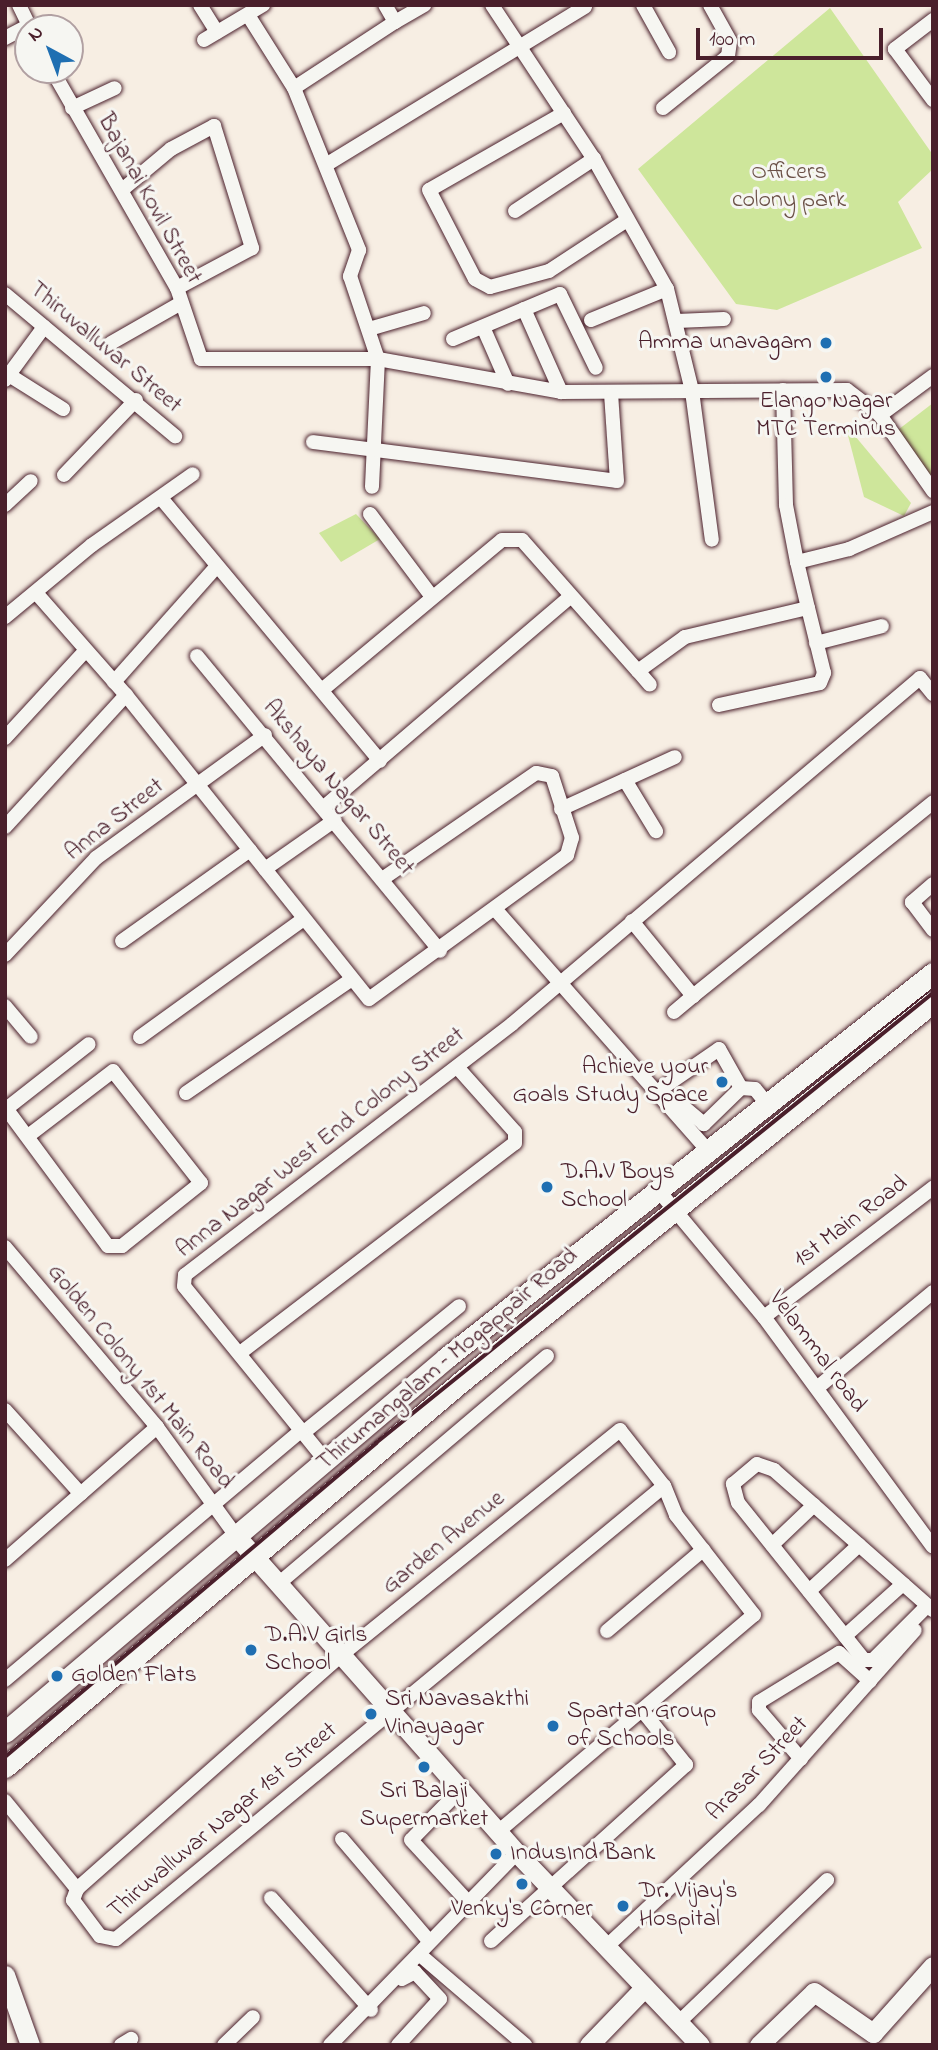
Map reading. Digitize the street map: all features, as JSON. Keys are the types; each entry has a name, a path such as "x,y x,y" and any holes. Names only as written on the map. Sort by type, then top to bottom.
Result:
{"main road":[{"name":"Thirumangalam – Mogappair Road","path":"5,1732 326,1461 658,1190 933,972"},
{"name":"Thirumangalam – Mogappair Road","path":"5,1767 675,1207 933,1002"}],"street":[{"path":"200,5 217,32"},
{"path":"204,40 263,5"},
{"path":"385,5 395,22"},
{"path":"294,88 425,5"},
{"path":"492,5 594,159 667,289 692,391 712,540"},
{"path":"643,5 669,52"},
{"path":"663,108 720,64 732,49 710,5"},
{"path":"329,163 521,49 585,7"},
{"path":"247,15 294,88 329,163 359,250 350,276 379,359 372,447 372,487"},
{"path":"933,20 895,48 933,100"},
{"name":"Bajanai Kovil Street","path":"59,84 177,288 195,354 208,361 379,359"},
{"path":"72,108 115,88"},
{"path":"564,113 429,190 475,279 490,287 549,271 627,219"},
{"path":"122,190 171,149 214,126 252,248 177,288"},
{"path":"515,211 594,159"},
{"path":"591,320 667,289"},
{"path":"453,339 562,294 596,369"},
{"name":"Thiruvalluvar Street","path":"5,295 136,400 175,436"},
{"path":"111,343 181,303"},
{"path":"524,309 561,392"},
{"path":"369,329 424,313"},
{"path":"677,321 724,319"},
{"path":"44,327 7,378 63,409"},
{"path":"483,327 508,384"},
{"path":"379,359 561,392 611,394 847,390 880,415 933,491"},
{"path":"880,415 933,376"},
{"path":"719,705 820,683 824,673 786,505 783,390"},
{"path":"313,442 372,447 617,481 611,394"},
{"path":"64,475 136,400"},
{"path":"6,616 37,595 92,545 193,474"},
{"path":"5,505 32,481"},
{"path":"161,498 380,761"},
{"path":"797,562 849,549 933,512"},
{"path":"370,514 432,597"},
{"path":"322,690 492,545 511,539 522,540 569,598 650,685"},
{"path":"114,682 216,567"},
{"path":"37,595 126,695 265,869 302,920 369,999 440,951 567,855 572,838 552,776 536,773 384,878"},
{"path":"324,807 569,598"},
{"path":"638,671 685,637 808,608"},
{"path":"816,643 882,626"},
{"path":"5,738 85,651"},
{"name":"Akshaya Nagar Street","path":"197,656 384,878 440,951"},
{"name":"Anna Nagar West End Colony Street","path":"326,1461 184,1286 185,1275 457,1067 920,678 933,694"},
{"path":"5,827 126,695"},
{"name":"Anna Street","path":"5,955 96,858 265,735"},
{"path":"561,809 675,757"},
{"path":"625,780 656,831"},
{"path":"674,1012 933,803"},
{"path":"265,869 335,820"},
{"path":"122,941 250,850"},
{"path":"933,884 912,902 933,930"},
{"path":"495,909 660,1089 708,1151"},
{"path":"139,1037 302,920"},
{"path":"632,921 693,996"},
{"path":"186,1093 352,979"},
{"path":"5,1006 31,1037"},
{"path":"28,1136 113,1071 202,1179 122,1246 108,1246 6,1108 89,1044"},
{"path":"660,1089 713,1049 741,1088"},
{"path":"240,1353 515,1143 515,1132 457,1067"},
{"path":"660,1089 704,1124 741,1088 755,1089 767,1104"},
{"name":"Velammal road","path":"658,1190 675,1207 764,1317 933,1547"},
{"name":"1st Main Road","path":"764,1317 931,1194"},
{"name":"Golden Colony 1st Main Road","path":"5,1247 157,1427 237,1537"},
{"path":"817,1388 933,1292"},
{"path":"5,1680 214,1504 459,1307"},
{"path":"277,1585 547,1356"},
{"path":"6,1411 81,1494"},
{"path":"5,1560 157,1427"},
{"name":"Garden Avenue","path":"78,1889 339,1657 620,1430 664,1486"},
{"path":"766,1465 814,1504 931,1609 869,1662 772,1545 732,1491 746,1470 766,1465"},
{"path":"499,1831 754,1615 704,1550 664,1486"},
{"name":"Thiruvalluvar Nagar 1st Street","path":"78,1889 76,1906 100,1936 116,1939 664,1486"},
{"path":"772,1545 814,1504"},
{"path":"237,1537 339,1657 391,1711 517,1853 677,2024 700,2045"},
{"path":"809,1591 859,1545"},
{"path":"607,1631 704,1550"},
{"path":"845,1636 903,1584"},
{"name":"Arasar Street","path":"606,1948 801,1759 931,1609"},
{"path":"801,1759 759,1710 759,1702 839,1653 870,1681"},
{"path":"491,1941 686,1765 642,1710"},
{"path":"461,1789 411,1840 468,1902"},
{"path":"5,1801 78,1889"},
{"path":"342,1839 429,1941"},
{"path":"337,2045 429,1941 517,1853"},
{"path":"677,2024 827,1881"},
{"path":"271,1898 370,2008"},
{"path":"419,1954 525,2045"},
{"path":"330,2045 411,1971 429,1986 439,2002 398,2045"},
{"path":"429,1986 441,1974"},
{"path":"5,1975 30,2045"},
{"path":"759,2045 814,1992 878,2039 930,1976"},
{"path":"589,2045 644,1988"},
{"path":"224,2045 253,2017"}],"green space":[{"name":"Officers colony park","path":"830,8 933,155 933,169 898,202 922,248 777,310 736,304 638,169"},
{"path":"933,403 933,480 890,436"},
{"path":"845,424 911,503 904,516 864,497"},
{"path":"356,514 380,539 341,562 319,533"}],"railway":[{"path":"5,1757 376,1443 933,993"}],"place":[{"name":"Amma unavagam","path":"826,343"},
{"name":"Elango Nagar MTC Terminus","path":"826,377"},
{"name":"Achieve your Goals Study Space","path":"722,1082"},
{"name":"D.A.V Boys School","path":"547,1187"},
{"name":"D.A.V Girls School","path":"251,1650"},
{"name":"Golden Flats","path":"57,1676"},
{"name":"Sri Navasakthi Vinayagar","path":"371,1714"},
{"name":"Spartan Group of Schools","path":"553,1726"},
{"name":"Sri Balaji Supermarket","path":"424,1767"},
{"name":"IndusInd Bank","path":"496,1854"},
{"name":"Venky's Corner","path":"522,1884"},
{"name":"Dr. Vijay's Hospital","path":"623,1906"}]}
